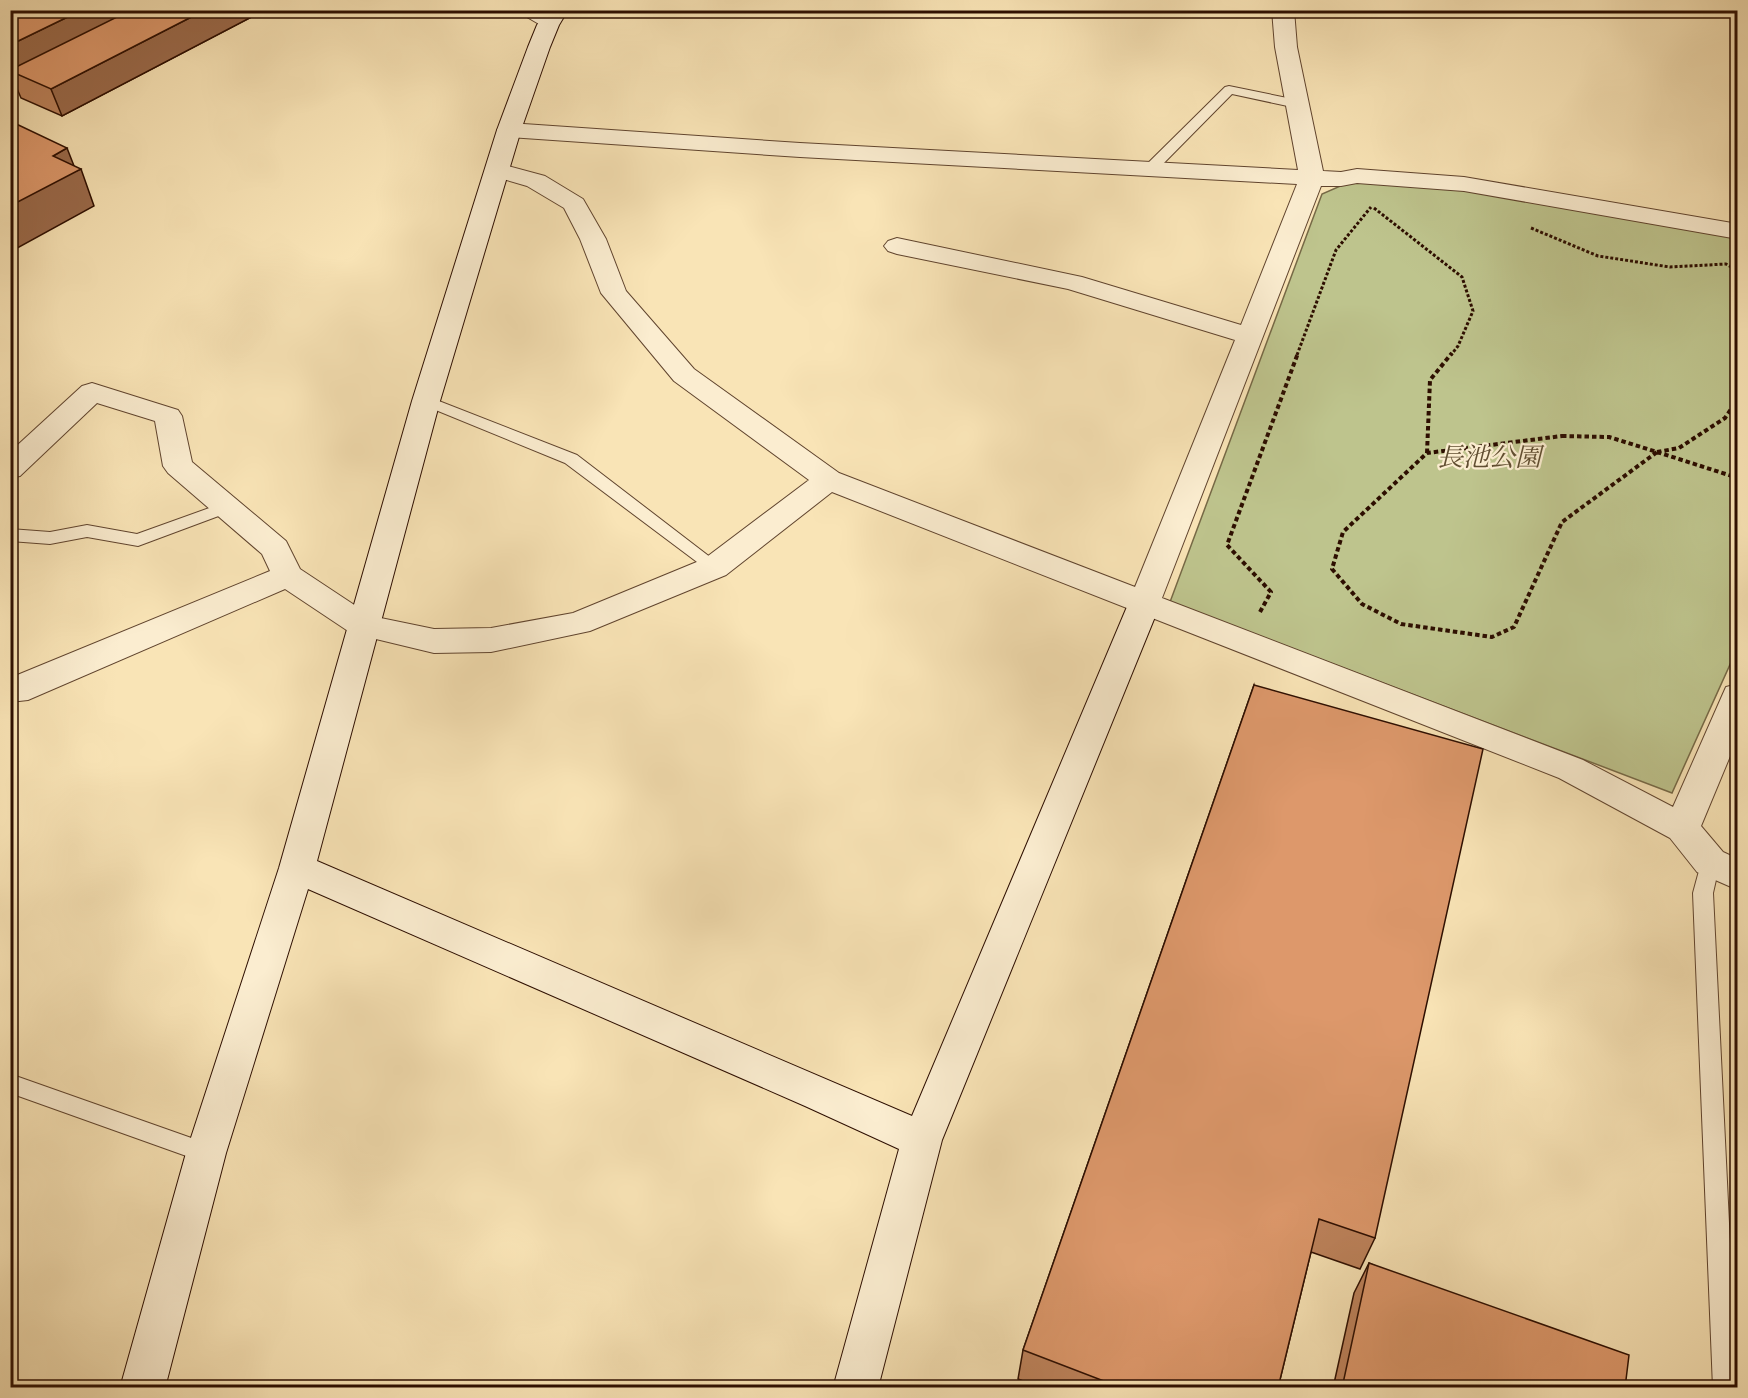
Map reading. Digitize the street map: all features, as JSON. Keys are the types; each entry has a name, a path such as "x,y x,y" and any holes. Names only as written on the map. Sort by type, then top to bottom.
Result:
{"street":[{"path":"855,1388 922,1140 1145,602 1312,178 1286,47 1283,10"},
{"path":"142,1388 206,1153 297,868 362,625 426,401 509,130 553,18"},
{"path":"509,130 800,150 1149,170 1341,179 1358,176 1464,184 1737,232"},
{"path":"497,170 536,182 574,204 593,239 614,293 684,375 829,480 1571,769 1682,828 1724,869"},
{"path":"897,246 1073,282 1249,336"},
{"path":"10,469 92,392 168,416 178,466 275,548 287,576 362,625 434,640 491,640 579,623 714,567 829,480"},
{"path":"10,690 16,691 287,576"},
{"path":"1682,828 1737,696"},
{"path":"297,868 819,1093 922,1140"}],"lane":[{"path":"520,10 553,18"},
{"path":"1149,170 1229,90 1297,104"},
{"path":"426,401 571,459 714,567"},
{"path":"10,535 50,538 87,531 138,540 226,507"},
{"path":"1724,869 1703,893 1725,1388"},
{"path":"10,1083 206,1153"}],"path":[{"path":"1372,206 1383,206"},
{"path":"1372,206 1462,277 1473,311 1458,346 1430,380 1427,453"},
{"path":"1271,592 1227,545 1336,250 1372,206"},
{"path":"1528,227 1598,256 1670,267 1726,264 1737,272"},
{"path":"1737,399 1725,418 1679,448 1658,452 1562,522 1514,627 1492,637 1401,624 1362,604 1332,569 1343,532 1427,453 1563,436 1610,437 1658,452 1737,478"}],"green space":[{"name":"長池公園","path":"1354,180 1464,188 1737,236 1737,649 1672,793 1170,602 1322,194"}],"building":[{"path":"10,10 82,10 10,45"},
{"path":"131,10 205,10 51,89 10,71 10,70"},
{"path":"10,121 67,148 53,156 81,169 10,206"},
{"path":"1254,685 1483,749 1375,1238 1319,1219 1278,1388 1122,1388 1023,1350"},
{"path":"1369,1263 1629,1355 1625,1388 1342,1388"}]}
